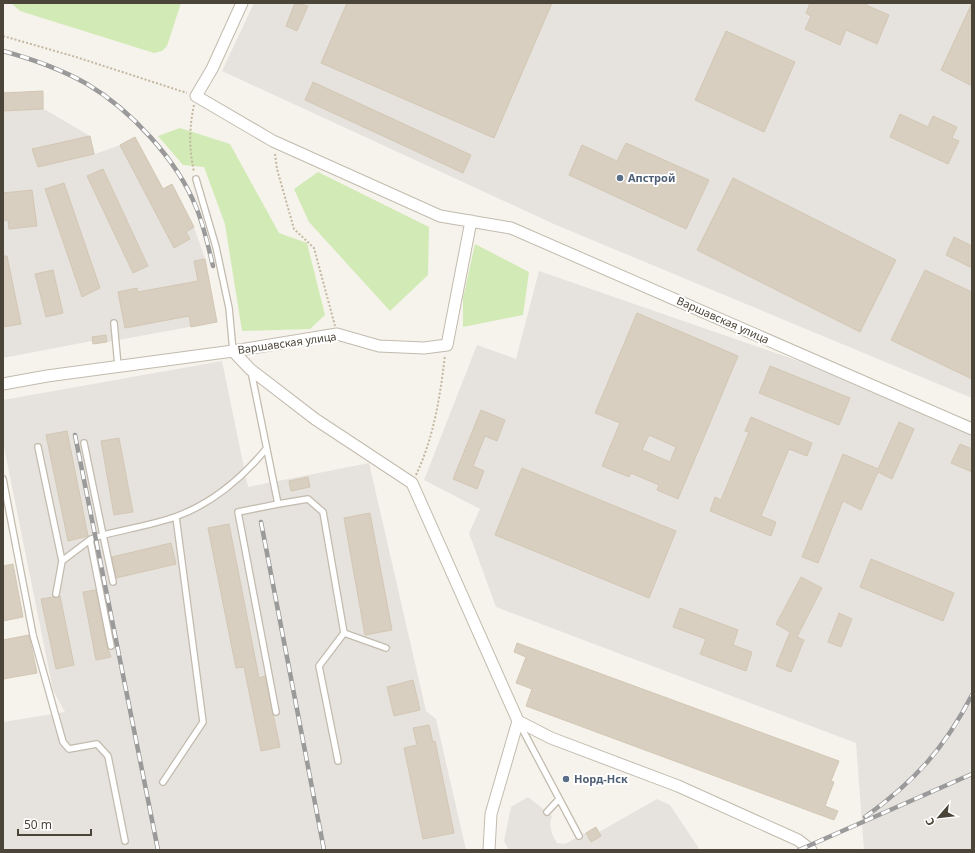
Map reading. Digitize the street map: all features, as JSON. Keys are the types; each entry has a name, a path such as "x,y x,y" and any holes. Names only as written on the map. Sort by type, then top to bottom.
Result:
{"street":[{"path":"196,96 212,69 242,3"},
{"name":"Варшавская улица","path":"196,96 273,141 440,216 511,228 972,429"},
{"path":"446,345 471,221"},
{"name":"Варшавская улица","path":"3,384 47,376 233,351 337,334 379,346 424,348 446,345"},
{"path":"233,351 250,369 315,419 412,483 518,721 552,738 678,786 798,840 811,850"},
{"path":"489,850 491,814 518,721"}],"lane":[{"path":"196,179 216,247 230,308 233,351"},
{"path":"114,323 118,366"},
{"path":"250,369 278,504"},
{"path":"84,443 113,582"},
{"path":"38,447 62,562 56,594"},
{"path":"62,562 90,540 103,535 176,517 212,498 245,473 266,449"},
{"path":"3,479 34,635 63,742 69,749 97,744 108,756 125,840"},
{"path":"276,712 238,512 308,499 323,512 344,633 320,666 338,761"},
{"path":"163,782 203,722 176,517"},
{"path":"90,540 111,646"},
{"path":"344,633 386,648"},
{"path":"518,721 579,836"},
{"path":"547,812 559,799"}],"path":[{"path":"3,36 76,57 196,96 190,123 190,154 196,179"},
{"path":"273,141 277,169 294,229 314,248 337,334"},
{"path":"412,483 426,453 436,416 446,345"}],"shaded area":[{"path":"254,3 972,3 972,398 556,225 222,71"},
{"path":"43,91 44,109 90,136 95,154 120,145 135,137 162,189 172,184 194,227 205,259 217,322 107,342 93,344 92,341 3,358 3,93"},
{"path":"539,271 972,421 972,850 864,850 856,743 496,607 469,533 480,509 424,480 477,345 516,359"},
{"path":"222,361 248,487 369,463 426,711 436,719 466,850 3,850 3,722 65,712 53,690 3,442 3,400"},
{"path":"528,797 552,816 550,823 552,834 557,843 565,844 596,827 599,832 657,799 670,805 700,850 509,850 504,841 511,807"}],"green space":[{"path":"11,3 181,3 167,46 162,51 154,53 20,11"},
{"path":"180,128 230,144 279,233 307,243 325,315 310,329 242,331 225,224 204,167 183,165 158,136"},
{"path":"318,172 429,227 428,275 390,311 309,222 294,189"},
{"path":"475,244 529,272 523,315 463,327 463,298"}],"building":[{"path":"295,3 308,6 297,31 286,26"},
{"path":"347,3 552,3 494,138 321,63"},
{"path":"810,3 868,3 866,5 889,15 877,44 846,30 840,45 805,29 811,16 806,13"},
{"path":"972,3 972,86 941,70"},
{"path":"726,31 795,62 764,132 695,100"},
{"path":"313,82 471,155 463,173 305,100"},
{"path":"43,91 43,109 3,111 3,93"},
{"path":"900,114 928,127 933,116 957,127 952,138 959,141 948,164 890,137"},
{"path":"90,136 94,154 38,167 32,149"},
{"path":"135,137 163,189 172,184 194,227 186,232 190,239 174,248 120,145"},
{"path":"626,143 709,180 686,229 569,175 582,145 617,161"},
{"path":"103,169 148,266 133,273 87,176"},
{"path":"733,178 896,260 860,332 697,250"},
{"path":"64,183 100,288 82,297 45,189"},
{"path":"32,190 37,226 9,229 8,220 3,221 3,193"},
{"path":"954,237 972,246 972,268 946,255"},
{"path":"3,256 7,256 21,324 3,327"},
{"path":"205,259 217,322 191,327 189,316 125,328 118,292 137,288 138,292 198,281 194,261"},
{"path":"53,270 63,313 46,317 35,274"},
{"path":"925,270 972,292 972,379 891,340"},
{"path":"637,313 738,356 678,499 657,490 659,485 631,473 629,477 602,466 620,423 595,413","holes":["649,435 676,447 670,462 642,450"]},
{"path":"106,335 107,342 93,344 92,337"},
{"path":"770,366 850,398 839,425 759,393"},
{"path":"481,410 505,420 497,441 485,436 473,466 484,471 477,489 453,479"},
{"path":"751,417 812,443 807,456 789,449 761,516 776,522 771,536 710,511 715,497 721,500 749,432 745,431"},
{"path":"899,422 914,429 892,479 878,472 861,510 843,501 818,563 802,557 843,454 878,469"},
{"path":"67,431 88,536 68,541 46,435"},
{"path":"119,438 133,512 114,515 101,441"},
{"path":"960,444 972,449 972,472 951,463"},
{"path":"522,468 676,531 649,598 495,535"},
{"path":"308,477 310,487 291,491 289,481"},
{"path":"370,513 392,630 365,635 344,518"},
{"path":"229,524 259,678 265,676 280,747 261,751 244,667 236,668 208,528"},
{"path":"171,543 176,564 116,578 112,557"},
{"path":"871,559 954,593 943,621 860,587"},
{"path":"13,564 23,617 3,621 3,566"},
{"path":"801,577 822,588 797,637 804,640 791,672 776,666 790,632 776,624"},
{"path":"96,590 107,647 111,657 96,660 83,592"},
{"path":"60,596 74,665 56,669 41,599"},
{"path":"680,608 738,630 733,645 752,652 746,671 700,654 706,639 673,627"},
{"path":"839,613 852,619 841,647 828,642"},
{"path":"29,635 37,673 3,679 3,640"},
{"path":"517,643 839,761 831,781 834,782 825,806 838,811 834,820 526,706 532,689 516,683 526,657 514,652"},
{"path":"413,680 420,710 394,716 387,687"},
{"path":"429,725 433,742 435,741 454,833 423,839 404,748 417,745 413,728"},
{"path":"596,827 601,836 591,842 586,833"}],"railway":[{"path":"3,51 46,65 87,84 104,95 136,122 165,154 188,189 206,236 213,266"},
{"path":"75,435 158,850"},
{"path":"261,522 324,850"},
{"path":"865,817 898,791 926,763 950,732 972,695"},
{"path":"799,850 972,774"}],"place":[{"name":"Апстрой","path":"620,178"},
{"name":"Норд-Нск","path":"566,779"}]}
